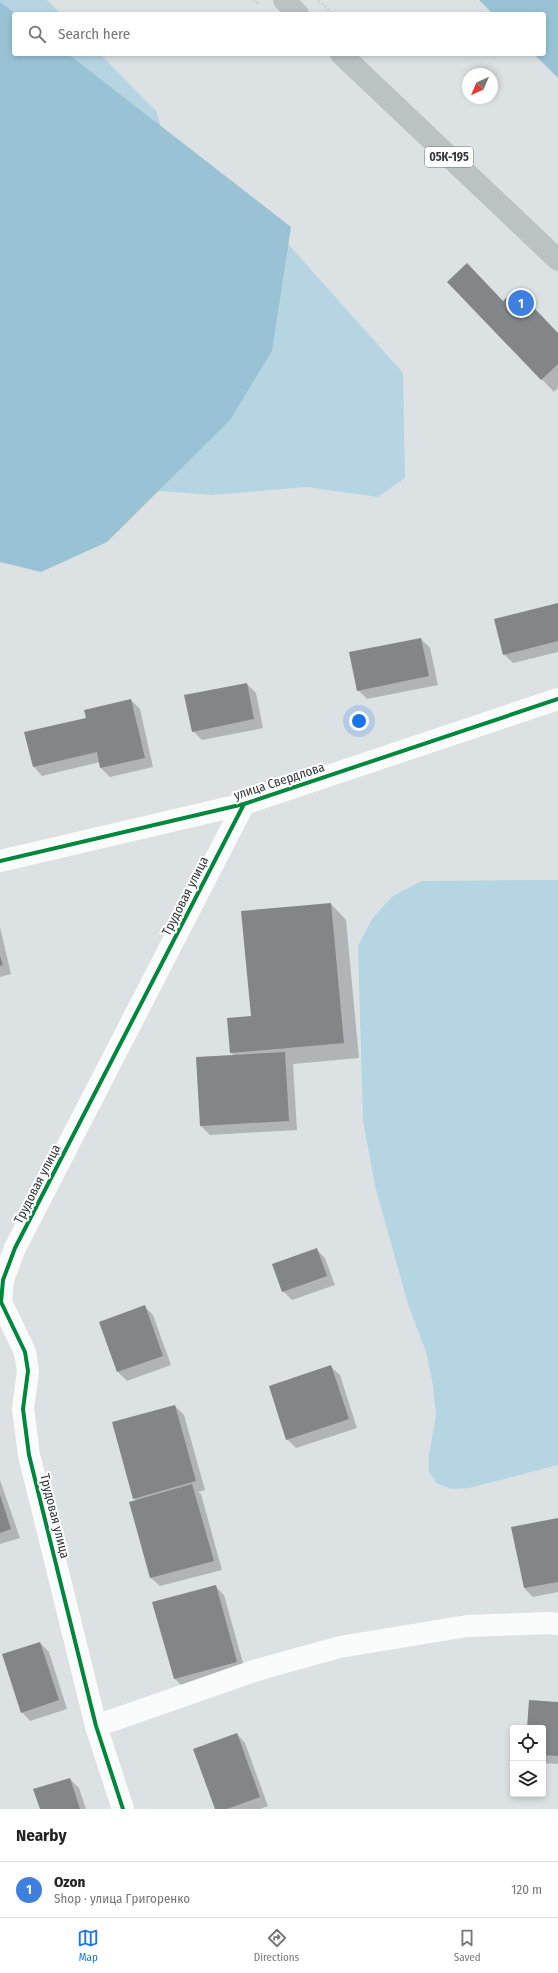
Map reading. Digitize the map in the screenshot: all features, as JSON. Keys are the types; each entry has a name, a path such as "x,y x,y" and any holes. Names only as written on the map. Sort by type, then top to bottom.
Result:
{"main road":[{"path":"284,0 296,12"},
{"name":"05К-195","path":"343,56 558,260"}],"street":[{"name":"улица Свердлова","path":"0,861 244,804 558,699"},
{"name":"Трудовая улица","path":"123,1809 96,1726 29,1455 23,1409 28,1370 25,1352 1,1302 3,1280 15,1248 244,804"},
{"path":"96,1726 257,1670 340,1648 467,1626 558,1624"}],"path":[{"path":"319,0 331,12"}],"shaded area":[{"path":"0,0 47,0 59,12 12,12 12,56 102,56 156,111 176,175 232,181 403,373 405,478 378,497 307,487 213,495 83,485 0,493"},
{"path":"479,0 558,0 558,78 536,56 546,56 546,12 491,12"},
{"path":"0,2 13,12 12,12 12,56 71,56 291,227 272,351 230,420 107,542 41,572 0,562"},
{"path":"558,880 558,1465 469,1488 451,1489 436,1483 429,1472 429,1455 436,1415 433,1385 426,1352 408,1304 375,1186 363,1120 358,946 372,919 393,896 422,881"}],"building":[{"path":"467,263 503,301 516,289 558,333 558,364 541,380 447,282"},
{"path":"558,603 558,641 503,655 494,619"},
{"path":"421,638 429,676 357,691 349,652"},
{"path":"247,683 254,719 192,732 184,695"},
{"path":"131,699 145,758 100,768 97,752 33,767 24,732 86,718 84,710"},
{"path":"331,903 344,1043 230,1053 227,1018 251,1016 241,911"},
{"path":"0,956 3,965 0,966"},
{"path":"285,1052 289,1121 200,1126 196,1057"},
{"path":"317,1248 327,1276 282,1292 272,1264"},
{"path":"145,1305 163,1356 117,1372 99,1322"},
{"path":"331,1365 349,1419 286,1440 269,1386"},
{"path":"175,1405 196,1481 133,1499 112,1422"},
{"path":"192,1484 214,1561 150,1578 129,1502"},
{"path":"0,1495 11,1529 0,1533"},
{"path":"558,1518 558,1582 524,1588 511,1527"},
{"path":"216,1585 237,1662 174,1679 152,1602"},
{"path":"40,1642 59,1700 21,1713 2,1654"},
{"path":"529,1700 558,1702 558,1756 546,1755 546,1725 527,1725"},
{"path":"237,1733 260,1797 227,1809 215,1809 193,1749"},
{"path":"70,1778 80,1809 40,1809 33,1789"}],"cycle path":[{"path":"0,861 244,804 558,699"},
{"path":"123,1809 96,1726 29,1455 23,1409 28,1371 25,1352 1,1302 3,1280 15,1248 244,804"}],"place":[{"name":"Ozon","path":"521,303"}]}
